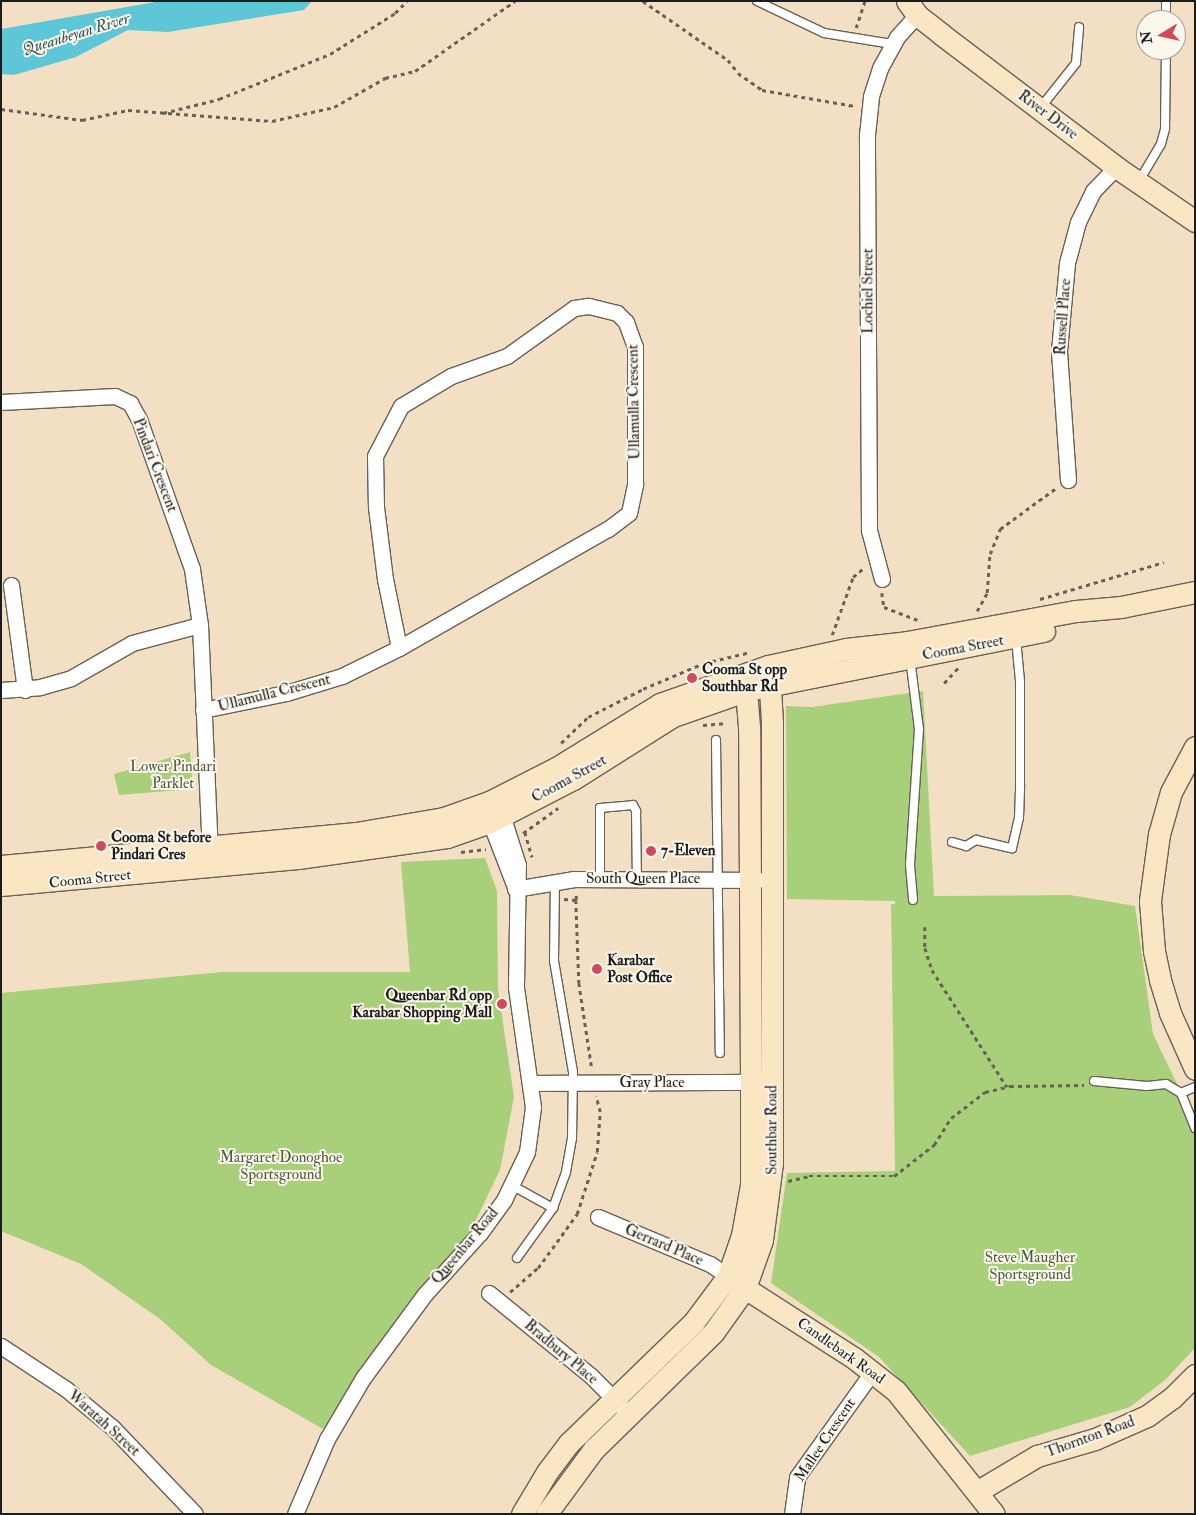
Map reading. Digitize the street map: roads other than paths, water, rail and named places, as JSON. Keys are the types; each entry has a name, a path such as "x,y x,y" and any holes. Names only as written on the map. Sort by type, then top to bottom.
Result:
{"main road":[{"name":"River Drive","path":"912,8 1116,167 1195,221"},
{"name":"Cooma Street","path":"1,866 210,856 298,858 447,837 494,813 558,767 660,704 769,676 846,649 908,650 1014,631 1195,592"},
{"name":"Southbar Road","path":"546,1514 594,1449 702,1345 736,1282 748,1210 762,1082 772,880 769,676"},
{"name":"Southbar Road","path":"746,682 750,880 762,1082"},
{"path":"1195,747 1171,792 1158,834 1150,901 1154,951 1160,980 1170,1013 1195,1069"},
{"name":"Cooma Street","path":"1,885 54,883 210,856"},
{"name":"Southbar Road","path":"522,1514 559,1455 614,1398 736,1282"},
{"name":"Candlebark Road","path":"736,1282 873,1371 896,1391 978,1491 994,1514"},
{"name":"Thornton Road","path":"978,1491 1037,1456 1096,1439 1147,1416 1172,1398 1195,1375"}],"street":[{"name":"Lochiel Street","path":"882,579 875,559 869,530 869,108 880,68 912,8"},
{"name":"Russell Place","path":"1068,480 1059,351 1067,263 1078,222 1093,191 1116,167"},
{"name":"Ullamulla Crescent","path":"203,710 286,693 342,676 399,648 608,529 628,513 635,484 635,347 626,322 616,313 588,306 574,308 507,356 451,376 401,406 375,456 376,507 385,579 399,648"},
{"name":"Pindari Crescent","path":"1,402 115,396 130,403 139,419 192,569 200,625 210,856"},
{"path":"12,585 25,690"},
{"path":"1,690 25,690 71,678 132,643 200,625"},
{"name":"Queenbar Road","path":"295,1514 327,1439 362,1378 425,1294 480,1233 513,1186 530,1137 532,1083 516,987 515,888 494,813"},
{"name":"South Queen Place","path":"515,888 555,881 600,879 772,880"},
{"name":"Gray Place","path":"532,1083 762,1082"},
{"name":"Gerrard Place","path":"598,1217 710,1264 736,1282"},
{"name":"Bradbury Place","path":"490,1293 614,1398 629,1415"},
{"name":"Waratah Street","path":"1,1346 66,1389 112,1427 194,1514"},
{"name":"Mallee Crescent","path":"792,1514 797,1477 873,1371"}],"lane":[{"path":"757,1 824,33 892,44"},
{"path":"1040,109 1076,63 1079,27"},
{"path":"1138,182 1161,144 1166,129 1166,60"},
{"path":"952,842 966,846 976,840 1012,848 1019,818 1020,785 1020,681 1014,631"},
{"path":"908,650 919,729 910,865 913,900"},
{"path":"716,740 720,1053"},
{"path":"600,879 600,808 633,805 636,811 637,879"},
{"path":"517,1258 553,1208 571,1149 573,1083 556,975 555,881"},
{"path":"1094,1081 1148,1086 1166,1084 1181,1093 1195,1128"},
{"path":"1181,1093 1195,1087"},
{"path":"513,1186 553,1208"}],"water":[{"name":"Queanbeyan River","path":"161,1 312,1 304,10 168,32 128,30 76,57 14,75 1,74 1,29"}],"place":[{"name":"Cooma St opp Southbar Rd","path":"692,678"},
{"name":"Cooma St before Pindari Cres","path":"101,846"},
{"name":"7-Eleven","path":"651,851"},
{"name":"Karabar Post Office","path":"597,969"},
{"name":"Queenbar Rd opp Karabar Shopping Mall","path":"502,1004"}],"park label":[{"name":"Lower Pindari Parklet","path":"173,774"},
{"name":"Margaret Donoghoe Sportsground","path":"281,1166"},
{"name":"Steve Maugher Sportsground","path":"1030,1266"}]}
